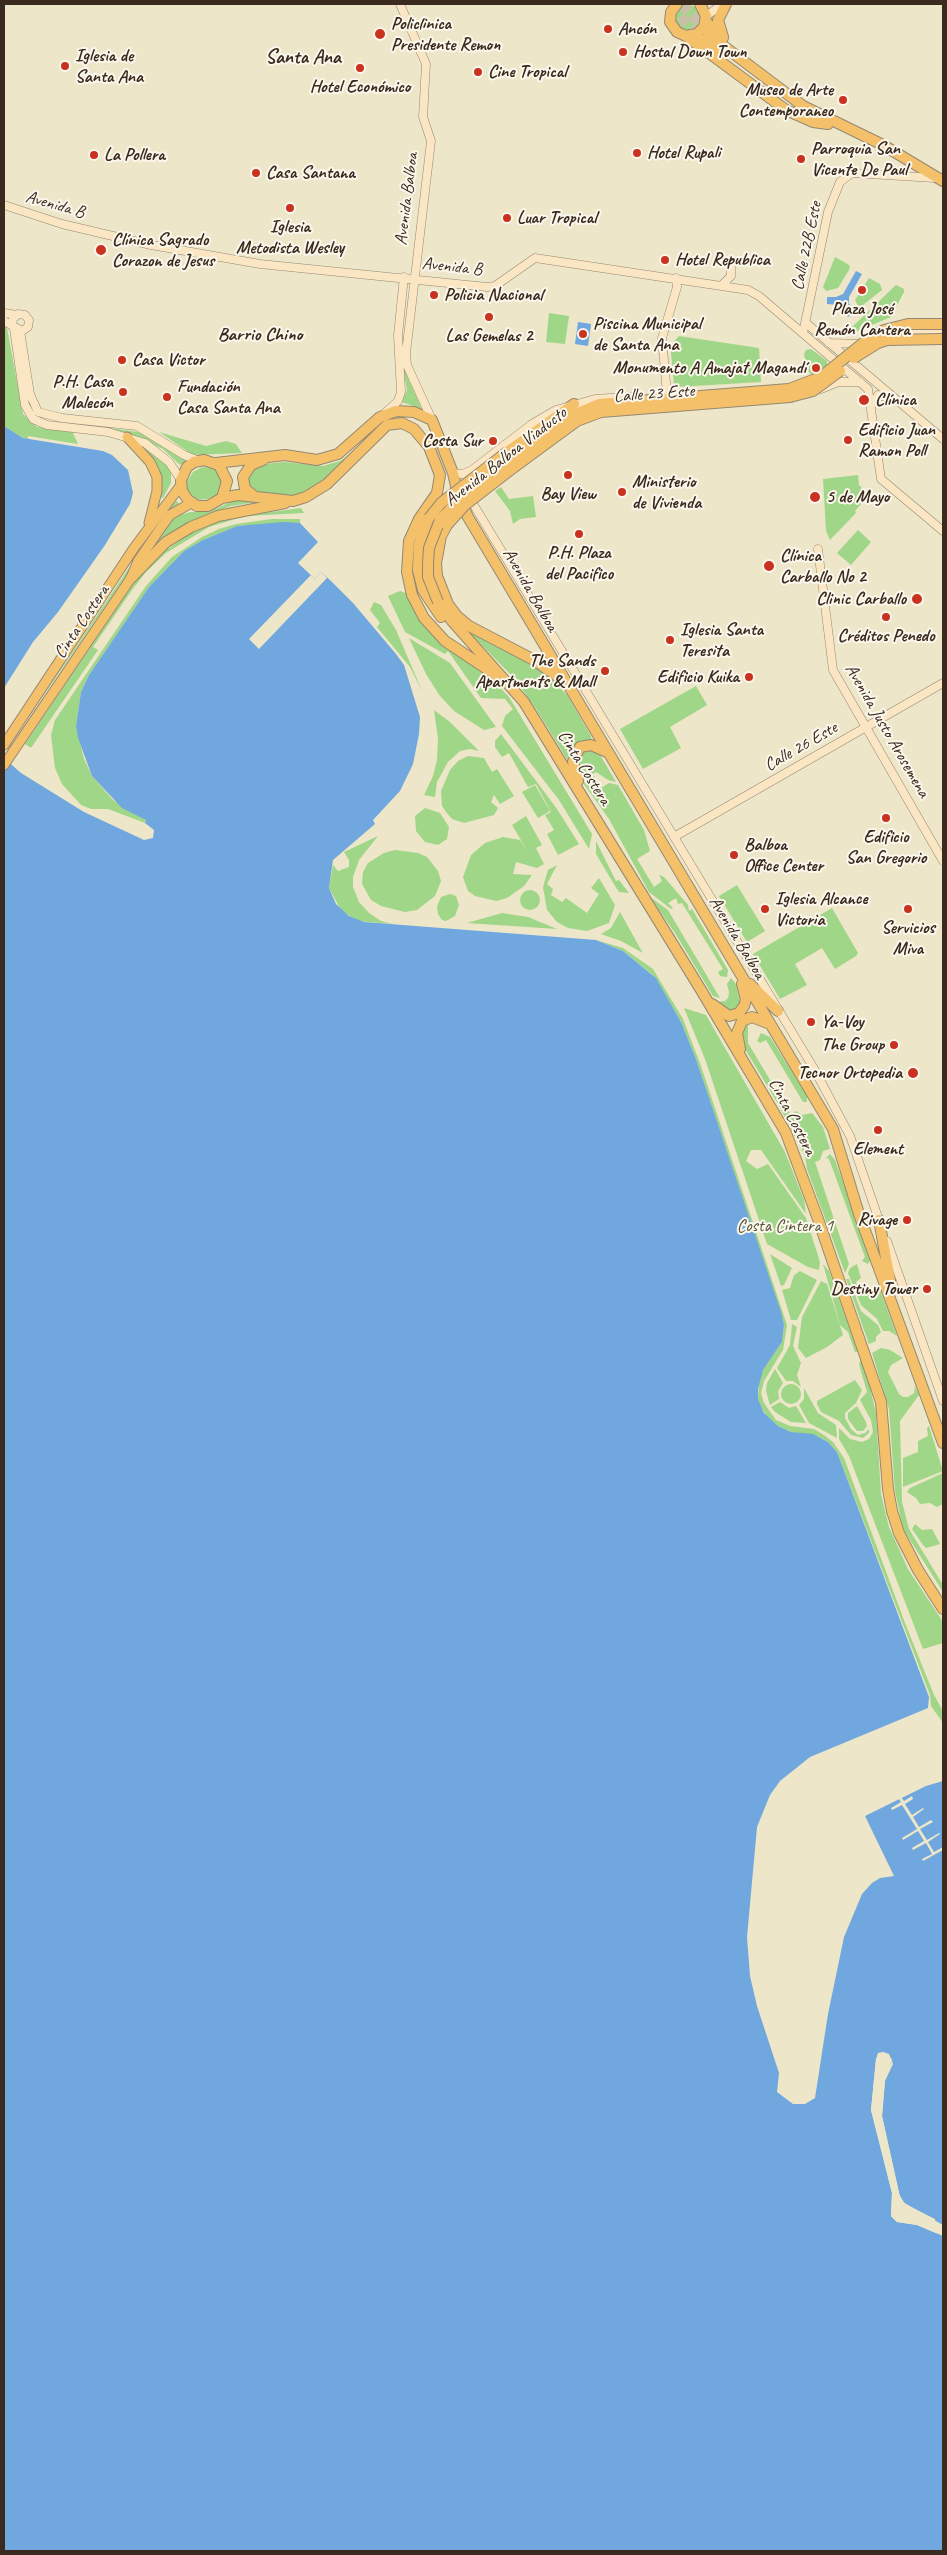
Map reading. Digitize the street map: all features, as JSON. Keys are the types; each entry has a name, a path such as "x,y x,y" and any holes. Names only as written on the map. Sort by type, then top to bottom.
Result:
{"highway":[{"path":"663,4 674,30 686,36 786,110 813,122 827,121"},
{"path":"670,17 676,4"},
{"path":"700,4 706,19 727,41 827,121"},
{"path":"725,4 718,20 718,27 727,41"},
{"path":"686,36 697,34 706,19"},
{"path":"706,38 751,74 780,101 883,146 943,179"},
{"name":"Avenida Balboa Viaducto","path":"465,635 428,577 429,548 440,520 460,499 575,414 588,407 612,402 731,395 802,386 821,377 867,340 884,330 908,324 943,326"},
{"path":"895,331 943,326"},
{"name":"Avenida Balboa Viaducto","path":"566,683 534,660 469,626 443,603 436,576 436,563 441,536 447,524 465,505 577,421 601,412 803,394 821,386 852,359 878,343 893,339 941,341"},
{"path":"465,635 442,618 430,602 419,581 417,557 419,544 428,518 441,504 507,452 574,404"},
{"path":"216,463 223,470 227,479 226,489 222,498 206,506 191,503 183,494 181,482 187,467 199,460 216,463 285,455 317,460 332,457 345,450 380,417 396,411 406,410 432,420"},
{"name":"Avenida Balboa","path":"432,420 468,518 833,1128 860,1214 893,1301 943,1444"},
{"name":"Cinta Costera","path":"222,498 254,496 293,501 306,498 327,484 387,425 402,423 414,429 430,448 440,475 437,493 419,519 409,542 407,572 412,595 424,618 445,640 508,683"},
{"path":"254,496 245,489 243,483 246,470 252,465 273,456"},
{"path":"131,578 166,542 191,527 218,516 248,509 277,506 293,501"},
{"name":"Cinta Costera","path":"465,635 524,702 582,794 786,1133 818,1219 881,1402 892,1511 908,1553 939,1598 943,1609"},
{"path":"582,794 573,762 576,751 587,745 600,748 608,753"},
{"path":"706,998 725,1014 733,1016 739,1013 746,999 739,973"},
{"path":"739,973 778,1012"},
{"path":"743,1060 737,1033 740,1024 745,1018 752,1017 771,1025"},
{"path":"879,1220 893,1301"}],"main road":[{"name":"Avenida Balboa","path":"400,4 426,64 422,117 428,129 430,141 406,341 407,365 432,420"},
{"path":"706,19 725,4"},
{"name":"Calle 22B Este","path":"803,333 828,212 840,182 852,173 928,176 943,179"},
{"name":"Avenida B","path":"4,205 62,224 151,246 260,264 495,286 535,258 748,290 759,296 869,390 881,479 943,531"},
{"path":"722,285 731,276 731,266"},
{"path":"380,417 398,401 401,392 398,335 404,277"},
{"path":"667,394 662,338 677,287 676,278"},
{"path":"4,314 25,315 29,320 27,329 16,328 4,321"},
{"path":"16,315 13,319 30,394 38,412 62,418 137,426 184,455 199,460"},
{"path":"806,323 943,439"},
{"path":"16,328 25,404 33,419 47,425 108,432 127,437 158,451 170,462 181,482"},
{"name":"Calle 23 Este","path":"453,473 463,474 472,470 532,424 556,410 574,404 595,399 778,389 798,386 823,374 875,336 895,331 943,333"},
{"name":"Calle 23 Este","path":"484,494 566,431 587,418 601,413 789,401 806,396 819,389 861,356 896,340 941,341"},
{"path":"829,343 864,344"},
{"path":"861,356 864,374"},
{"path":"399,367 400,360 406,360 407,365"},
{"path":"819,389 838,382 860,382"},
{"path":"871,407 874,398 880,395 900,404"},
{"path":"127,437 150,462 157,477 157,491 147,530"},
{"path":"472,470 470,478 473,486 484,494 480,501 479,512"},
{"name":"Avenida Balboa","path":"453,473 479,512 845,1125 943,1401"},
{"name":"Cinta Costera","path":"4,744 181,482"},
{"name":"Cinta Costera","path":"4,765 131,578 138,561 170,515 191,503"},
{"name":"Avenida Justo Arosemena","path":"818,549 833,670 867,726 943,861"},
{"name":"Calle 26 Este","path":"674,837 943,683"}],"green space":[{"path":"688,5 697,9 701,18 697,27 688,31 679,27 675,18 679,9"},
{"path":"835,257 850,266 849,270 838,288 826,291 823,287"},
{"path":"869,278 880,284 882,290 859,308 855,300"},
{"path":"896,285 904,289 904,292 891,317 855,332 851,328"},
{"path":"549,313 569,316 565,344 546,342"},
{"path":"4,325 7,328 23,414 37,427 72,431 78,444 28,436 28,439 23,438 4,426"},
{"path":"679,336 759,348 761,382 677,387 674,385 671,353 673,343"},
{"path":"811,349 827,361 827,365 812,375 807,370 804,354 806,350"},
{"path":"403,363 422,409 402,402 407,390"},
{"path":"68,422 138,432 147,435 186,460 180,465 163,449 127,433"},
{"path":"159,432 206,446 226,441 236,444 242,453 193,455"},
{"path":"145,447 171,467 171,483 163,498 160,497 153,460"},
{"path":"352,453 327,479 300,494 287,497 262,495 249,487 247,475 250,470 264,464 285,462 323,466 340,461"},
{"path":"202,467 215,468 223,478 219,492 216,495 207,499 197,500 191,497 187,491 186,483 193,472"},
{"path":"858,475 859,485 869,495 855,511 856,513 830,540 826,531 823,479"},
{"path":"501,487 509,499 533,496 536,517 520,519 513,524 510,511 495,491"},
{"path":"239,498 257,502 231,506 201,517 168,535 154,546 152,544 173,519 179,515 191,512 209,512"},
{"path":"177,501 181,506 152,538 21,728 170,507"},
{"path":"301,508 304,513 245,516 209,527 166,553 146,572 132,590 93,647 98,650 31,748 25,744 136,580 163,552 193,532 226,518"},
{"path":"272,519 300,519 300,523 237,526 203,540 184,551 149,587 89,675 81,692 76,726 84,759 92,776 113,800 146,820 145,823 108,809 91,809 81,805 62,784 55,768 51,735 55,720 146,586 172,557 202,537 219,529 236,524"},
{"path":"858,530 871,542 851,565 837,553"},
{"path":"400,591 406,593 414,611 430,633 445,646 490,677 509,697 592,834 589,849 559,800 502,726 505,716 513,709 505,699 481,698 448,651 445,654 405,632 388,596"},
{"path":"374,602 381,605 396,630 423,693 410,667 377,627 380,623 370,610"},
{"path":"456,619 540,668 567,695 591,736 592,741 585,741 573,749 570,764 536,709 514,678"},
{"path":"409,638 450,663 496,727 484,730 454,711 440,696 426,674"},
{"path":"696,686 707,705 670,727 681,748 643,769 620,729"},
{"path":"434,710 450,722 479,751 470,749 460,751 448,762 437,782 435,797 424,795 433,776 437,760 438,739"},
{"path":"501,734 557,809 579,844 558,855 547,834 554,830 545,815 551,812 536,784 528,787 509,753 502,757 495,747 495,741"},
{"path":"585,747 599,753 616,782 608,780 596,772 582,780 577,769 578,753"},
{"path":"468,756 484,758 492,772 497,769 514,796 500,804 494,795 491,802 498,808 494,815 464,823 452,819 446,812 442,806 441,791 450,770 458,761"},
{"path":"594,776 601,788 609,783 618,785 644,830 650,851 637,859 654,887 662,881 659,875 664,877 688,905 689,911 692,909 728,970 727,977 720,976 718,972 723,969 682,903 678,904 676,898 668,903 673,908 671,909 649,892 609,819 583,783"},
{"path":"535,785 550,811 538,818 522,792"},
{"path":"425,808 440,813 449,827 447,839 438,845 425,842 416,831 415,816"},
{"path":"526,816 542,845 536,848 544,864 537,868 516,862 513,874 532,875 524,886 507,898 496,901 475,896 468,891 463,877 471,855 485,843 503,837 520,840 528,852 512,825"},
{"path":"378,836 359,860 353,877 353,887 359,902 369,913 381,921 393,924 357,921 341,910 329,888 333,865 338,871 349,867 349,860 344,852"},
{"path":"596,841 616,881 619,880 629,893 619,892 615,886 596,854"},
{"path":"395,850 418,853 427,857 438,871 441,881 435,896 417,910 405,912 381,906 371,900 362,884 363,872 368,863 384,853"},
{"path":"557,865 547,884 553,889 551,895 562,902 566,898 587,913 599,894 591,888 599,878 615,905 609,923 587,931 568,928 557,922 547,910 543,887 548,870"},
{"path":"737,885 765,931 747,942 719,896"},
{"path":"530,890 537,893 540,900 537,907 530,910 523,907 520,900 523,893"},
{"path":"450,894 456,896 459,905 455,916 446,921 442,920 438,914 437,906 441,897"},
{"path":"650,897 668,910 720,998 713,996 675,933"},
{"path":"832,908 858,953 835,969 822,948 795,964 807,985 780,999 753,954"},
{"path":"620,912 643,953 621,941 601,934 611,928"},
{"path":"502,913 528,917 557,929 467,923"},
{"path":"596,940 623,948 653,969 683,1019 701,1066 787,1325 783,1350 764,1381 761,1393 764,1403 776,1420 790,1426 814,1429 824,1435 833,1442 844,1458 905,1623 934,1695 943,1711 943,1723 931,1706 930,1695 837,1452 828,1442 817,1436 791,1432 778,1426 768,1418 758,1399 759,1380 763,1370 782,1342 784,1325 696,1059 680,1020 653,975 623,951"},
{"path":"731,978 736,984 740,1001 738,1007 728,1011 717,1002 725,1001 728,998 727,984"},
{"name":"Costa Cintera 1","path":"684,1008 706,1015 785,1152 804,1200 806,1214 761,1150 751,1150 746,1161 757,1169 768,1164 806,1218 820,1262 819,1270 808,1267 767,1244 705,1059"},
{"path":"748,1024 748,1043 791,1115 796,1111 802,1115 812,1113 823,1127 830,1149 823,1151 820,1160 815,1162 849,1264 845,1273 807,1169 805,1156 778,1104 745,1049 741,1037 742,1026"},
{"path":"761,1033 770,1037 807,1096 807,1102 803,1102 766,1040 760,1043 757,1041"},
{"path":"830,1154 835,1160 871,1259 868,1264 862,1261 865,1257 829,1159 826,1158"},
{"path":"770,1254 792,1268 784,1285 781,1286"},
{"path":"823,1264 829,1271 858,1352 855,1352 848,1332 840,1325"},
{"path":"857,1264 861,1278 856,1282 860,1294 879,1287 897,1336 889,1331 883,1331 877,1319 861,1305 848,1273 850,1268"},
{"path":"800,1271 817,1280 797,1320 791,1320 782,1290 790,1288 794,1275"},
{"path":"846,1279 849,1279 861,1311 878,1325 881,1332 876,1337 876,1341 869,1344"},
{"path":"821,1281 827,1284 843,1335 827,1347 806,1358 798,1348 802,1317"},
{"path":"792,1324 797,1327 793,1346 801,1363 797,1375 801,1387 793,1381 786,1381 777,1368 790,1345"},
{"path":"881,1348 890,1350 903,1358 891,1365 888,1372 899,1394 903,1397 908,1397 914,1393 915,1386 919,1395 900,1421 902,1502 909,1529 943,1585 943,1592 905,1532 901,1520 895,1491 889,1409 872,1353"},
{"path":"861,1359 868,1378 876,1414 881,1494 889,1527 908,1569 943,1622 943,1643 923,1649 849,1456 839,1439 839,1428 850,1439 862,1442 869,1439 873,1432 871,1420 860,1400 867,1392 859,1364"},
{"path":"775,1369 783,1383 778,1391 779,1399 770,1405 766,1391 767,1383"},
{"path":"855,1380 862,1390 856,1403 845,1413 845,1418 851,1429 858,1435 865,1433 869,1429 869,1433 863,1438 851,1435 839,1421 821,1412 817,1404 817,1401"},
{"path":"787,1384 795,1384 801,1390 801,1398 795,1404 787,1404 781,1398 781,1390"},
{"path":"804,1388 818,1413 836,1425 837,1438 809,1423 799,1405 804,1399"},
{"path":"780,1402 789,1408 796,1406 806,1423 791,1422 775,1412 771,1407"},
{"path":"857,1406 867,1426 863,1431 857,1431 848,1419 848,1413"},
{"path":"929,1426 943,1471 903,1487 903,1458 918,1452 918,1441 928,1436 927,1428"},
{"path":"943,1473 943,1504 937,1507 930,1503 920,1504 916,1498 907,1492 910,1488"},
{"path":"915,1524 922,1530 932,1529 940,1544 926,1548 912,1529"}],"water":[{"path":"856,271 862,274 849,297 849,303 854,313 848,317 839,305 827,304 827,297 836,297 843,294"},
{"name":"Piscina Municipal de Santa Ana","path":"578,322 591,324 588,346 575,344"},
{"path":"4,426 23,438 103,451 112,455 128,470 133,493 130,504 105,545 58,612 33,642 4,688"},
{"path":"283,522 300,523 318,542 298,563 315,579 321,572 331,581 353,603 396,654 404,665 420,717 419,734 413,764 400,791 373,820 375,824 333,860 329,888 336,904 349,916 364,922 596,940 623,951 656,978 681,1022 696,1059 781,1312 784,1325 782,1342 763,1370 758,1389 758,1399 764,1413 778,1426 791,1432 813,1434 828,1442 837,1452 929,1697 928,1708 810,1757 780,1781 770,1795 757,1827 747,1937 750,1976 757,2006 779,2073 777,2092 793,2104 805,2104 815,2098 828,2014 844,1937 862,1894 872,1883 880,1878 894,1876 865,1816 926,1786 943,1781 943,2225 901,2201 882,2116 885,2080 892,2059 883,2052 876,2059 871,2110 892,2193 891,2216 897,2222 917,2225 943,2236 943,2551 4,2551 4,758 21,773 84,812 144,840 153,838 154,830 145,823 146,820 122,808 92,776 78,738 76,726 81,692 89,675 149,587 184,551 203,540 237,526"}],"pier":[{"path":"321,572 327,578 259,649 249,639 311,575 315,579"},
{"path":"912,1796 913,1799 905,1804 912,1815 924,1809 913,1817 919,1827 931,1820 933,1822 920,1829 927,1840 940,1834 928,1842 934,1852 943,1847 943,1850 923,1861 922,1859 932,1854 926,1843 913,1850 912,1848 924,1841 918,1831 903,1840 902,1838 917,1829 902,1805 892,1810 891,1808 901,1802 899,1799 901,1797 904,1801"},
{"path":"878,2053 889,2054 893,2064 885,2081 882,2116 899,2194 905,2204 935,2219 935,2222 903,2207 897,2195 880,2116 883,2080 891,2063 887,2056 883,2054 878,2060 874,2110 895,2193 894,2215 898,2219 918,2223 936,2230 936,2233 917,2225 897,2222 891,2216 892,2193 871,2110 876,2059"}],"tunnel":[{"path":"672,4 686,23 702,39"},
{"path":"682,4 708,34"}],"place":[{"name":"Ancón","path":"608,29"},
{"name":"Policlinica Presidente Remon","path":"380,34"},
{"name":"Hostal Down Town","path":"623,52"},
{"name":"Iglesia de Santa Ana","path":"65,66"},
{"name":"Hotel Económico","path":"360,68"},
{"name":"Cine Tropical","path":"478,72"},
{"name":"Museo de Arte Contemporaneo","path":"843,100"},
{"name":"Hotel Rupali","path":"637,153"},
{"name":"La Pollera","path":"94,155"},
{"name":"Parroquia San Vicente De Paul","path":"801,159"},
{"name":"Casa Santana","path":"256,173"},
{"name":"Iglesia Metodista Wesley","path":"290,208"},
{"name":"Luar Tropical","path":"507,218"},
{"name":"Clínica Sagrado Corazon de Jesus","path":"101,250"},
{"name":"Hotel Republica","path":"665,260"},
{"name":"Plaza José Remón Cantera","path":"862,290"},
{"name":"Policia Nacional","path":"434,295"},
{"name":"Las Gemelas 2","path":"489,317"},
{"name":"Piscina Municipal de Santa Ana","path":"583,334"},
{"name":"Casa Victor","path":"122,360"},
{"name":"Monumento A Amajat Magandí","path":"816,368"},
{"name":"P.H. Casa Malecón","path":"123,392"},
{"name":"Fundación Casa Santa Ana","path":"167,397"},
{"name":"Clínica","path":"864,400"},
{"name":"Edificio Juan Ramon Poll","path":"848,440"},
{"name":"Costa Sur","path":"493,441"},
{"name":"Bay View","path":"568,475"},
{"name":"Ministerio de Vivienda","path":"622,492"},
{"name":"5 de Mayo","path":"815,497"},
{"name":"P.H. Plaza del Pacifico","path":"579,534"},
{"name":"Clínica Carballo No 2","path":"769,566"},
{"name":"Clinic Carballo","path":"917,599"},
{"name":"Créditos Penedo","path":"886,617"},
{"name":"Iglesia Santa Teresita","path":"670,640"},
{"name":"The Sands Apartments & Mall","path":"605,671"},
{"name":"Edificio Kuika","path":"749,677"},
{"name":"Edificio San Gregorio","path":"886,818"},
{"name":"Balboa Office Center","path":"734,855"},
{"name":"Iglesia Alcance Victoria","path":"765,909"},
{"name":"Servicios Miva","path":"908,909"},
{"name":"Ya-Voy","path":"811,1022"},
{"name":"The Group","path":"894,1045"},
{"name":"Tecnor Ortopedia","path":"913,1073"},
{"name":"Element","path":"878,1130"},
{"name":"Rivage","path":"907,1220"},
{"name":"Destiny Tower","path":"927,1289"}],"district":[{"name":"Santa Ana","path":"303,58"},
{"name":"Barrio Chino","path":"260,335"}]}
